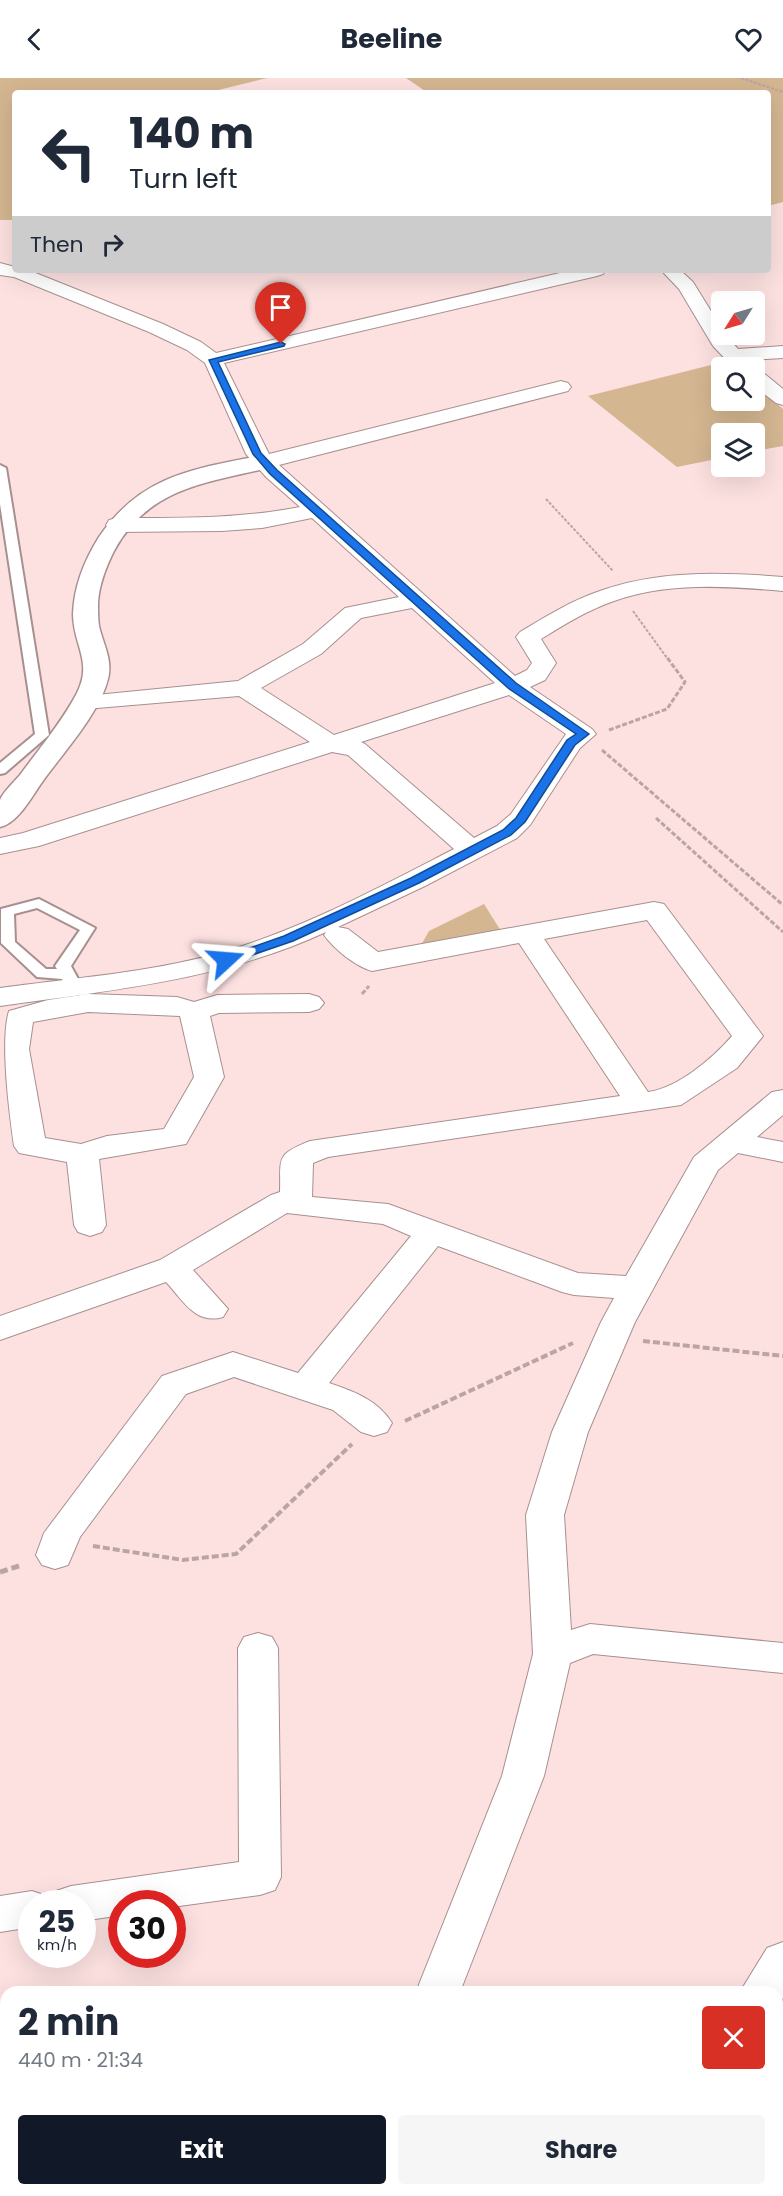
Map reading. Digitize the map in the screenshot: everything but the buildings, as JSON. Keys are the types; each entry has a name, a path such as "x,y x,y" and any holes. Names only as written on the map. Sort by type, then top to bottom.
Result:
{"street":[{"path":"19,273 156,328 194,346 213,360 257,454 264,462 512,686 590,741"},
{"path":"213,360 584,273"},
{"path":"673,273 686,286 720,342 735,357"},
{"path":"759,357 783,352"},
{"path":"765,384 783,399"},
{"path":"0,819 48,757 85,702 95,681 98,665 86,626 86,600 90,577 117,525 136,506 159,490 198,476 264,462 561,387"},
{"path":"117,525 222,524 262,521 316,510"},
{"path":"528,637 585,604 656,584 738,580 783,584"},
{"path":"85,702 244,688 312,649 353,614 417,600"},
{"path":"0,846 40,836 512,686 536,675 544,663 528,637 512,618"},
{"path":"244,688 331,744 356,749 471,850"},
{"path":"0,997 71,981 172,973 226,960 288,939 415,880 507,832 521,819 571,742 590,741"},
{"path":"296,1204 297,1158 321,1148 670,1098 726,1062 748,1036 654,910 372,962 338,935"},
{"path":"526,933 640,1103"},
{"path":"194,1011 209,1077 175,1137 108,1146 82,1154 30,1146 7,1050 19,1017 88,1003 177,1006 194,1011 217,1004 309,1003"},
{"path":"440,1986 523,1776 553,1654 545,1515 570,1432 614,1330 705,1164 783,1099"},
{"path":"732,1142 783,1152"},
{"path":"82,1154 90,1225"},
{"path":"0,1328 172,1268 282,1202 388,1214 574,1284 638,1288"},
{"path":"305,1388 432,1232"},
{"path":"172,1268 211,1309"},
{"path":"55,1555 63,1533 174,1385 233,1364 346,1401 374,1423"},
{"path":"553,1654 590,1639 783,1658"},
{"path":"96,1900 260,1877 258,1648"},
{"path":"0,1914 18,1911"},
{"path":"766,1986 783,1961"}],"lane":[{"path":"0,468 42,735 0,770"},
{"path":"39,903 88,928 63,966 71,981 42,974 8,943 6,912 39,903"}],"path":[{"path":"741,78 783,92"},
{"path":"546,499 618,577 620,593 685,682 667,709 601,733 590,741 626,768 783,905"},
{"path":"656,818 783,932"},
{"path":"0,1572 88,1546 183,1560 236,1554 374,1423 405,1421 614,1330 783,1356"}],"shaded area":[{"path":"0,78 267,78 218,90 12,90 12,220 0,220"},
{"path":"406,78 783,78 783,202 771,205 771,90 424,90"},
{"path":"711,365 711,411 765,411 765,394 783,409 783,446 765,449 765,423 711,423 711,460 677,467 588,396"},
{"path":"484,904 501,931 420,947 429,931"}],"route":[{"path":"226,960 288,939 415,880 507,832 521,819 571,742 583,734 512,686 274,472 257,454 213,360 281,344"}]}
